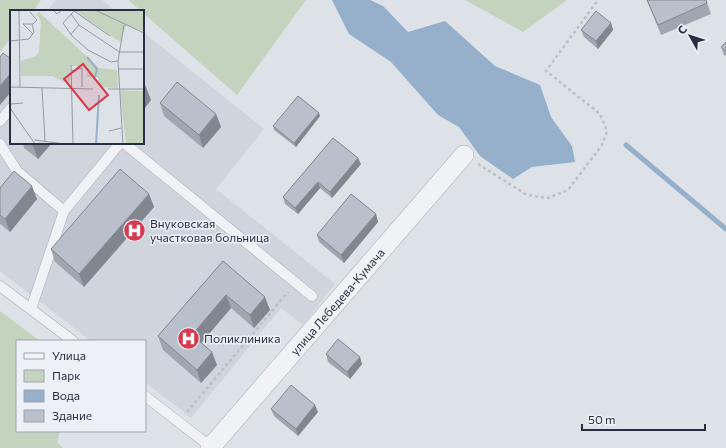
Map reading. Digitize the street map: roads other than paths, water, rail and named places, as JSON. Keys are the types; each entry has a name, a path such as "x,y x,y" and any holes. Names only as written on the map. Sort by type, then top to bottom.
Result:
{"street":[{"name":"улица Лебедева-Кумача","path":"211,448 464,155"}],"lane":[{"path":"0,121 10,109"},
{"path":"0,144 17,172 64,212"},
{"path":"31,309 64,212 119,144"},
{"path":"125,144 312,296"},
{"path":"0,286 72,340"},
{"path":"146,397 211,448"}],"water":[{"path":"332,0 370,0 383,6 408,32 445,21 495,66 540,85 551,117 572,146 575,162 532,167 513,179 480,156 459,127 438,115 391,62 349,34"}],"waterway":[{"path":"626,145 726,229"}],"place":[{"name":"Внуковская участковая больница","path":"134,230"},
{"name":"Поликлиника","path":"189,338"}]}
